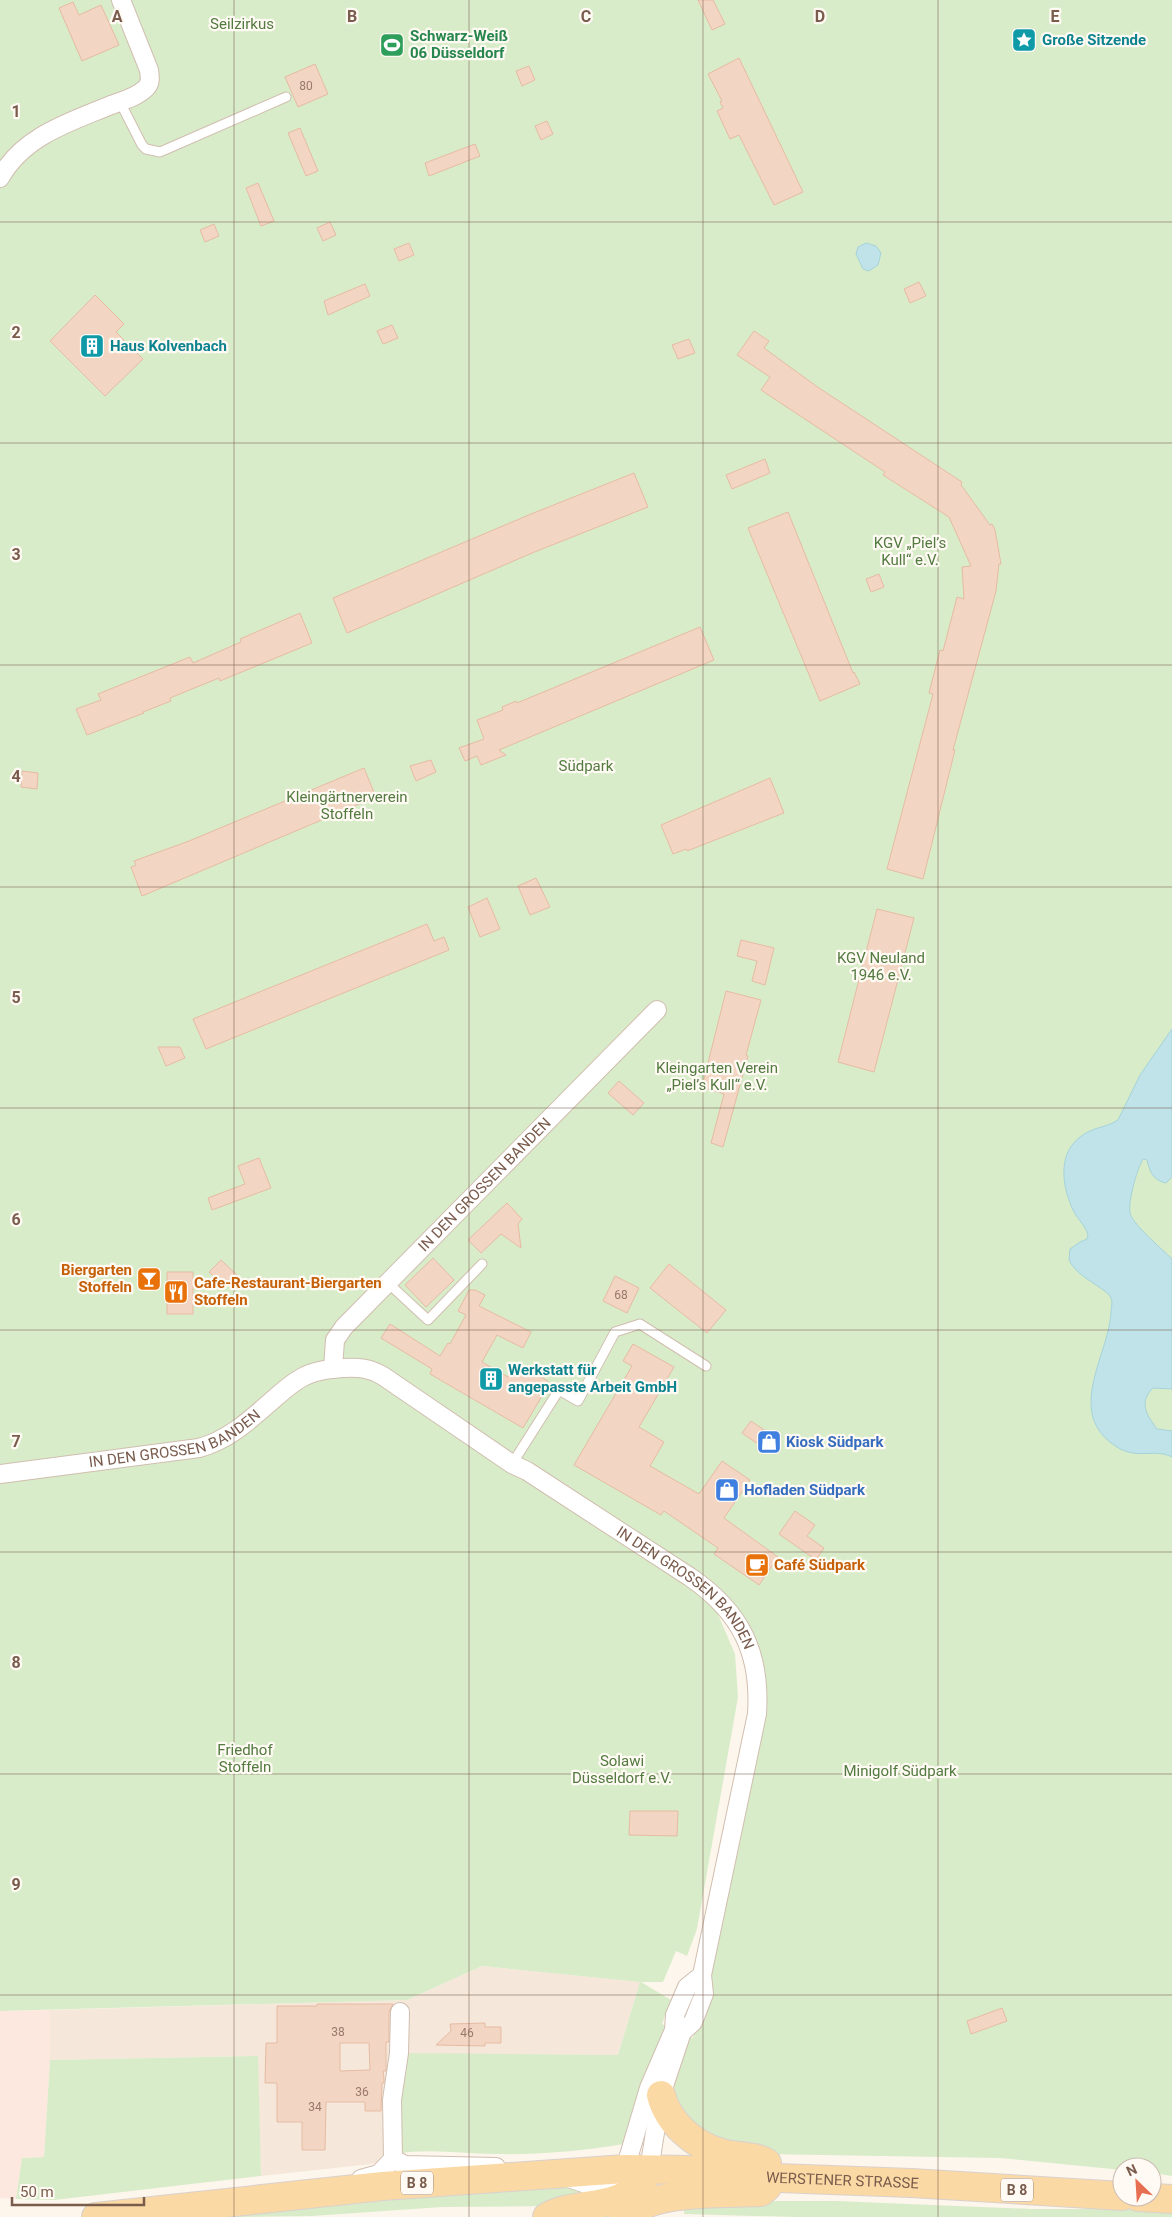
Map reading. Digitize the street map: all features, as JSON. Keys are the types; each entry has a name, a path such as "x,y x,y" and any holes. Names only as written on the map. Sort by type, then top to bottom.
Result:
{"main road":[{"path":"547,2217 557,2211 589,2206 631,2211 680,2197 761,2192 778,2178 766,2161 720,2153 688,2135 669,2115 661,2095"},
{"path":"631,2211 631,2192 638,2186 637,2169"},
{"name":"WERSTENER STRASSE","path":"96,2217 383,2186 637,2169 690,2170 778,2178 911,2183 1112,2195"}],"street":[{"path":"0,178 15,158 32,142 65,124 120,102 146,88 150,76 121,0"},
{"name":"IN DEN GROSSEN BANDEN","path":"333,1369 335,1340 344,1327 657,1010"},
{"name":"IN DEN GROSSEN BANDEN","path":"0,1474 212,1445 243,1426 296,1381 312,1373 353,1367 374,1370 512,1464 527,1471 716,1596 734,1618 748,1644 755,1663 758,1696 757,1714 702,1975 687,1987 675,2016 678,2032 661,2095 637,2169"},
{"path":"393,2159 392,2100 400,2049 400,2012"},
{"name":"IN DEN GROSSEN BANDEN","path":"637,2169 649,2088 678,2032"},
{"name":"WERSTENER STRASSE","path":"272,2197 325,2184 373,2177 384,2170 393,2159 405,2165 541,2166 563,2173"},
{"path":"563,2173 597,2184 631,2211"}],"lane":[{"path":"120,102 142,145 146,149 160,152 286,97"},
{"path":"388,1283 428,1320 482,1264"},
{"path":"512,1464 559,1390 578,1401 615,1332 640,1324 706,1366"}],"shaded area":[{"path":"482,1966 640,1982 618,2055 401,2054 390,2162 261,2176 257,2056 50,2060 50,2010 407,2000"},
{"path":"50,2010 50,2060 44,2157 22,2158 16,2199 0,2198 0,2011"}],"green space":[{"name":"Südpark","path":"0,0 1172,0 1172,2176 1162,2174 1162,2157 1112,2157 1112,2169 1000,2158 762,2154 737,2151 690,2121 670,2090 686,2036 693,2038 710,1975 752,1690 740,1643 717,1612 735,1654 738,1697 697,1929 687,1956 676,1951 663,1982 641,1982 671,2000 662,2024 671,2029 624,2144 576,2151 527,2154 433,2151 396,2154 401,2053 618,2055 640,1982 482,1966 407,2000 0,2011"},
{"path":"258,2056 261,2176 54,2200 16,2199 22,2158 44,2157 50,2060"},
{"path":"564,2187 590,2193 556,2206 442,2207 312,2216 225,2217 453,2194"},
{"path":"777,2201 836,2201 1032,2209 1172,2209 1172,2217 795,2217 684,2214 684,2206"}],"water":[{"path":"866,243 876,246 881,253 878,265 869,271 863,269 856,254 858,247"},
{"path":"1172,1029 1172,1177 1166,1183 1161,1182 1151,1171 1147,1160 1143,1159 1133,1188 1130,1211 1134,1221 1172,1259 1172,1389 1153,1388 1148,1393 1145,1404 1147,1414 1157,1429 1172,1431 1172,1457 1159,1453 1139,1454 1124,1451 1101,1434 1093,1418 1091,1402 1093,1384 1108,1330 1112,1301 1104,1290 1078,1272 1069,1260 1070,1249 1087,1239 1088,1235 1070,1202 1064,1182 1064,1171 1065,1161 1074,1142 1087,1132 1118,1120 1140,1075"}],"building":[{"path":"698,0 713,0 725,24 712,30"},
{"path":"73,2 79,15 101,5 119,45 82,61 59,8"},
{"path":"739,58 803,192 774,205 739,135 730,139 717,111 723,108 720,102 722,101 708,74"},
{"path":"315,64 328,94 298,107 285,77"},
{"path":"529,66 535,80 522,86 516,71"},
{"path":"547,121 553,134 541,140 535,126"},
{"path":"300,128 318,171 306,176 288,133"},
{"path":"475,144 480,156 429,176 425,163"},
{"path":"258,183 274,221 261,226 246,188"},
{"path":"330,222 336,235 323,241 317,228"},
{"path":"214,224 219,236 205,242 200,230"},
{"path":"409,243 414,255 399,261 394,249"},
{"path":"919,282 926,296 910,303 904,289"},
{"path":"365,284 370,296 328,315 324,301"},
{"name":"Haus Kolvenbach","path":"95,295 124,324 116,332 143,359 105,396 50,341"},
{"path":"392,325 398,338 383,344 377,331"},
{"path":"754,331 769,341 764,348 816,386 962,482 961,485 995,530 1001,564 999,564 996,591 953,750 955,750 923,879 887,869 933,694 929,693 940,650 943,651 957,597 964,599 962,567 971,566 949,517 883,475 885,472 761,390 770,377 737,355"},
{"path":"689,339 695,353 678,359 672,345"},
{"path":"765,459 770,473 732,489 726,475"},
{"path":"634,473 648,507 532,553 347,633 333,598 531,514"},
{"path":"788,512 853,673 860,684 820,701 748,528"},
{"path":"879,574 884,587 871,592 866,579"},
{"path":"300,613 312,643 220,681 219,678 170,698 171,701 87,735 76,709 101,700 98,694 190,657 193,663 241,642 240,639"},
{"path":"700,627 714,660 499,750 506,755 481,765 477,756 465,761 459,748 484,739 477,720 503,710 502,707 516,701 517,703"},
{"path":"431,760 436,772 416,781 410,766"},
{"path":"364,768 376,797 142,896 131,867 136,865 134,861 189,841"},
{"path":"22,771 38,773 37,789 21,787"},
{"path":"770,778 784,813 687,851 686,849 673,854 661,825"},
{"path":"536,878 550,907 530,915 518,886"},
{"path":"487,898 500,929 480,937 468,907"},
{"path":"877,909 914,918 874,1072 838,1062"},
{"path":"427,924 434,941 444,937 449,950 206,1049 193,1019"},
{"path":"741,940 774,948 765,985 752,981 757,961 737,956"},
{"path":"726,991 761,1000 723,1147 711,1143 724,1094 702,1087"},
{"path":"158,1047 180,1047 185,1058 166,1066"},
{"path":"619,1081 644,1103 633,1115 608,1093"},
{"path":"259,1158 271,1188 212,1210 208,1198 245,1184 238,1166"},
{"path":"507,1203 522,1219 518,1224 521,1248 501,1234 481,1253 468,1240"},
{"path":"433,1258 454,1280 426,1307 405,1285"},
{"path":"221,1260 237,1275 225,1287 209,1272"},
{"path":"669,1264 726,1310 707,1333 650,1288"},
{"path":"167,1272 193,1272 193,1314 167,1314"},
{"path":"615,1276 639,1288 627,1313 603,1301"},
{"name":"Werkstatt für angepasste Arbeit GmbH","path":"469,1290 475,1290 485,1295 479,1306 531,1332 523,1348 497,1335 482,1362 508,1377 516,1363 548,1381 539,1395 542,1396 523,1428 430,1374 432,1369 381,1338 390,1324 440,1356 448,1343 450,1344 466,1315 458,1311"},
{"path":"633,1344 674,1367 639,1427 664,1442 650,1466 699,1494 722,1461 750,1480 724,1518 778,1557 759,1585 714,1554 718,1548 664,1511 661,1515 574,1465 632,1366 623,1361"},
{"path":"751,1421 779,1440 771,1453 742,1433"},
{"path":"795,1511 815,1525 807,1536 824,1548 816,1560 779,1534"},
{"path":"630,1811 678,1811 677,1836 629,1835"},
{"path":"317,2004 393,2004 389,2012 389,2042 386,2042 386,2071 383,2071 384,2083 382,2083 381,2111 365,2111 365,2102 326,2102 325,2150 302,2150 302,2122 277,2122 277,2083 265,2083 266,2043 277,2043 277,2006 317,2006","holes":["340,2043 369,2043 370,2070 340,2071"]},
{"path":"1002,2008 1007,2021 971,2034 967,2021"},
{"path":"485,2023 485,2027 501,2027 501,2043 485,2043 485,2046 436,2045 451,2031 450,2024"}],"place":[{"name":"Große Sitzende","path":"1024,40"},
{"name":"Schwarz-Weiß 06 Düsseldorf","path":"392,45"},
{"name":"Haus Kolvenbach","path":"92,346"},
{"name":"Biergarten Stoffeln","path":"149,1279"},
{"name":"Cafe-Restaurant-Biergarten Stoffeln","path":"176,1292"},
{"name":"Werkstatt für angepasste Arbeit GmbH","path":"491,1379"},
{"name":"Kiosk Südpark","path":"769,1442"},
{"name":"Hofladen Südpark","path":"727,1490"},
{"name":"Café Südpark","path":"757,1565"}],"park label":[{"name":"Seilzirkus","path":"242,24"},
{"name":"KGV „Piel’s Kull“ e.V.","path":"910,552"},
{"name":"Kleingärtnerverein Stoffeln","path":"347,806"},
{"name":"KGV Neuland 1946 e.V.","path":"881,966"},
{"name":"Kleingarten Verein „Piel’s Kull“ e.V.","path":"717,1076"},
{"name":"Friedhof Stoffeln","path":"245,1758"},
{"name":"Solawi Düsseldorf e.V.","path":"622,1770"},
{"name":"Minigolf Südpark","path":"900,1771"}]}
